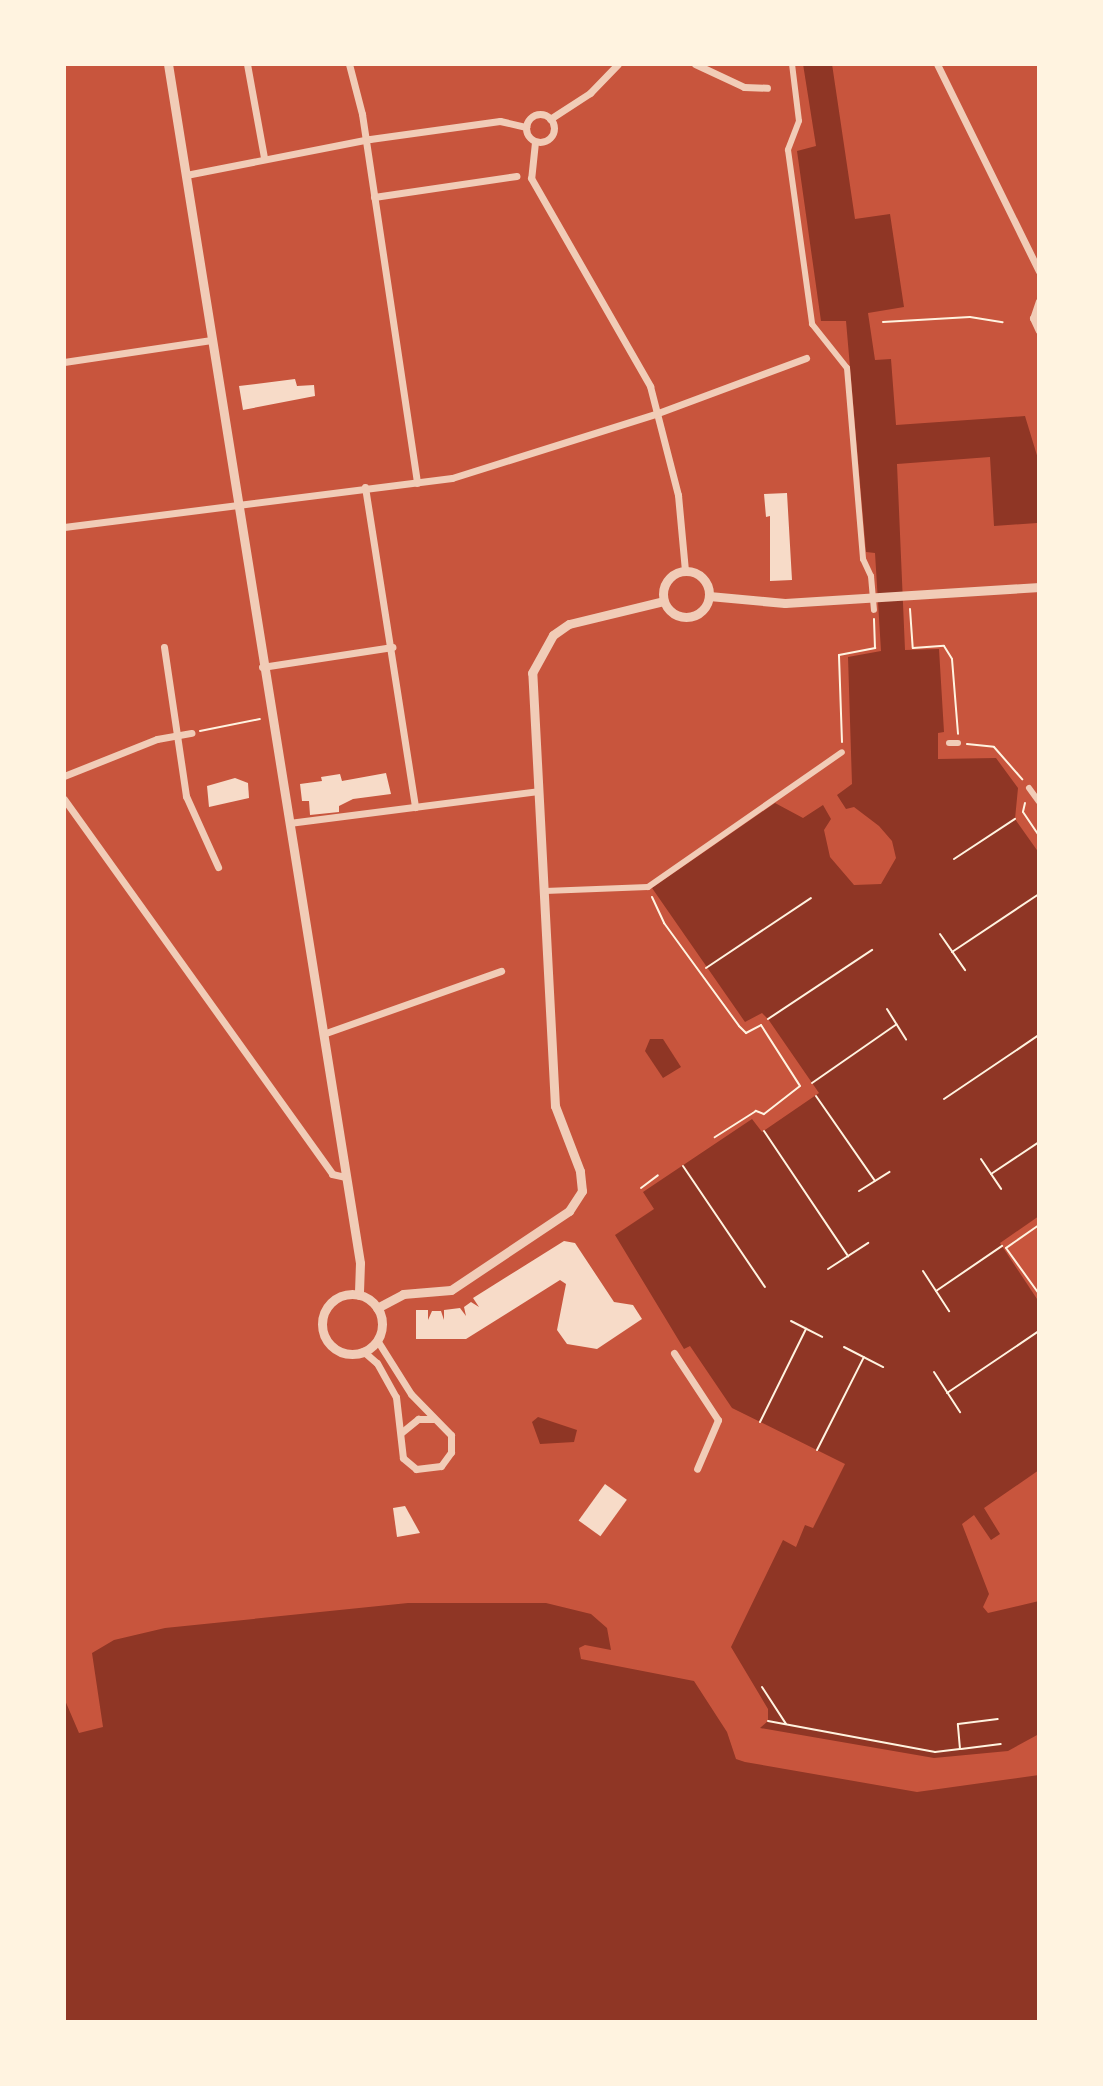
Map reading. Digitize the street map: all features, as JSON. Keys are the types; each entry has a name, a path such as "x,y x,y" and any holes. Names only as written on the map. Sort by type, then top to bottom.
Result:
{"street":[{"path":"168,64 270,717 360,1263 359,1295"},
{"path":"247,64 264,158"},
{"path":"349,64 374,197 417,483"},
{"path":"526,127 533,116 550,119 590,93 618,64"},
{"path":"695,64 744,87 767,88"},
{"path":"792,64 799,121 788,150 812,324 847,368 863,559 871,576 874,610"},
{"path":"939,65 1036,254 1039,271"},
{"path":"535,142 552,136 550,119"},
{"path":"186,175 363,140 500,121 526,127 535,142 531,178 649,384 678,495 685,571"},
{"path":"374,197 516,176"},
{"path":"1039,301 1033,318 1039,331"},
{"path":"64,362 211,340"},
{"path":"64,527 239,508 365,487 452,478 658,413 806,358"},
{"path":"365,487 415,807"},
{"path":"685,571 704,580 709,596 705,608 689,617 674,614 663,601 669,577 685,571"},
{"path":"709,596 785,603 925,597 1039,587"},
{"path":"377,1308 403,1294 451,1290 569,1211 582,1191 580,1171 555,1106 532,697 540,654 553,635 569,624 663,601"},
{"path":"164,647 186,796 218,867"},
{"path":"262,667 392,647"},
{"path":"64,776 176,733 191,733"},
{"path":"949,743 958,743"},
{"path":"545,891 648,887 842,752"},
{"path":"1029,788 1039,802"},
{"path":"289,823 538,791"},
{"path":"64,799 332,1174 345,1177"},
{"path":"323,1034 501,971"},
{"path":"359,1295 377,1308 381,1324 377,1340 363,1351 348,1353 332,1347 322,1325 331,1302 359,1295"},
{"path":"363,1351 389,1380 401,1434 400,1450 409,1464 425,1470 441,1466 452,1444 447,1428 434,1419 377,1340"},
{"path":"674,1353 718,1420 697,1469"},
{"path":"401,1434 418,1419 434,1419"}],"path":[{"path":"883,322 970,317 1003,322"},
{"path":"910,607 913,648 944,646 952,659 958,743 994,747 1029,788 1023,812 1039,836"},
{"path":"842,752 839,655 875,648 874,610"},
{"path":"191,733 270,717"},
{"path":"954,859 1015,819"},
{"path":"648,887 664,923 739,1026 746,1033 761,1025 800,1086 764,1114 756,1111 715,1137"},
{"path":"952,952 1039,894"},
{"path":"706,968 811,898"},
{"path":"940,934 965,970"},
{"path":"768,1019 872,950"},
{"path":"887,1009 906,1039"},
{"path":"812,1083 897,1024"},
{"path":"944,1099 1039,1035"},
{"path":"816,1096 875,1181"},
{"path":"764,1131 848,1256"},
{"path":"991,1174 1039,1142"},
{"path":"981,1159 1001,1189"},
{"path":"683,1166 765,1287"},
{"path":"859,1191 889,1172"},
{"path":"641,1188 658,1175"},
{"path":"1039,1225 1006,1248 1039,1294"},
{"path":"828,1269 868,1243"},
{"path":"936,1291 1002,1246"},
{"path":"923,1271 949,1311"},
{"path":"791,1321 822,1337"},
{"path":"760,1422 806,1329"},
{"path":"947,1393 1039,1331"},
{"path":"844,1347 883,1367"},
{"path":"817,1450 864,1357"},
{"path":"934,1372 960,1412"},
{"path":"762,1687 786,1725"},
{"path":"960,1749 958,1724 998,1719"},
{"path":"768,1721 935,1752 1001,1744"}],"shaded area":[{"path":"803,64 832,64 855,219 890,214 904,307 868,313 875,360 891,359 896,425 1025,416 1039,462 1037,523 994,526 990,457 897,464 905,650 939,649 944,732 938,733 938,759 996,758 1018,788 1015,819 1039,853 1039,1216 1000,1243 1039,1302 1039,1470 984,1508 1000,1534 991,1540 974,1515 962,1524 989,1594 983,1607 988,1613 1039,1601 1039,1734 1008,1751 934,1758 760,1728 768,1721 768,1709 731,1647 783,1540 796,1547 805,1525 813,1528 845,1464 732,1408 690,1346 684,1349 615,1235 654,1209 643,1192 752,1119 762,1132 819,1093 762,1013 745,1022 652,888 775,803 803,818 823,805 831,819 824,830 830,857 854,885 881,884 896,858 892,841 879,826 854,807 846,809 837,795 852,784 848,657 881,651 875,553 866,552 846,321 821,321 797,151 816,146"},
{"path":"650,1039 663,1039 681,1067 663,1078 645,1051"},
{"path":"538,1417 577,1430 574,1442 540,1444 532,1422"},
{"path":"408,1603 546,1603 591,1614 607,1628 611,1650 585,1645 579,1648 581,1659 694,1681 727,1732 736,1759 745,1762 917,1792 1039,1775 1039,2022 64,2022 64,1698 79,1733 103,1727 92,1653 114,1640 165,1628"}],"building":[{"path":"295,379 297,386 314,385 315,396 243,410 239,386"},
{"path":"787,493 792,580 770,581 770,516 766,517 764,494"},
{"path":"386,773 391,794 353,799 339,806 339,812 310,815 309,801 302,801 300,784 322,781 321,777 340,774 342,781"},
{"path":"235,778 248,783 249,798 209,807 207,786"},
{"path":"564,1241 575,1243 614,1302 633,1305 642,1319 597,1349 567,1344 557,1330 566,1284 560,1280 466,1339 416,1339 416,1310 428,1310 428,1320 432,1311 441,1311 444,1320 444,1310 460,1308 466,1316 464,1307 471,1302 479,1307 473,1298"},
{"path":"605,1484 627,1500 600,1536 579,1520"},
{"path":"405,1506 420,1533 397,1537 393,1508"}]}
